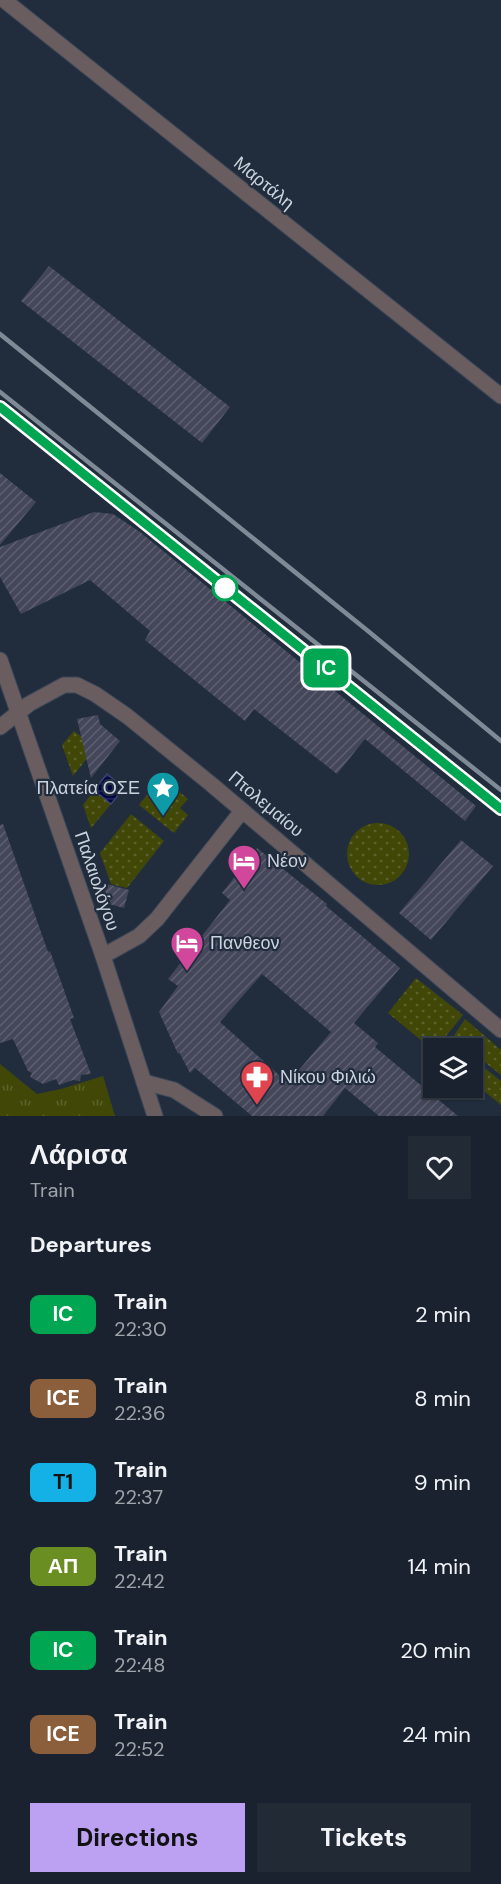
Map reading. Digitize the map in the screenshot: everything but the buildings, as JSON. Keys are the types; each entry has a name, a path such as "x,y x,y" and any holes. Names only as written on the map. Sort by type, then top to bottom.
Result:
{"street":[{"name":"Μαρτάλη","path":"4,0 501,396"},
{"name":"Παλαιολόγου","path":"0,660 103,956 155,1116"},
{"name":"Πτολεμαίου","path":"0,726 17,712 64,685 87,689 127,716 296,854 501,1030"},
{"path":"103,956 135,939 157,919 242,811"},
{"path":"144,1082 174,1090 215,1116"}],"green space":[{"path":"74,731 92,745 107,733 73,776 62,745"},
{"path":"158,781 167,788 170,784 188,799 180,808 188,815 174,833 139,805"},
{"path":"94,790 111,804 91,828 83,805"},
{"path":"131,814 164,841 127,888 111,884 100,853"},
{"path":"372,823 384,823 400,832 407,842 409,854 407,866 400,876 384,885 372,885 361,880 352,871 347,860 347,848 352,837 361,828"},
{"path":"416,978 463,1015 446,1036 448,1038 423,1038 423,1042 388,1013"},
{"path":"465,1019 501,1050 501,1075 483,1061 483,1038 453,1037"},
{"path":"0,1064 37,1094 103,1076 115,1116 0,1116"},
{"path":"483,1067 501,1081 501,1105 483,1090"}],"shaded area":[{"path":"107,774 124,788 111,804 94,790"}],"railway":[{"path":"0,334 501,741"},
{"path":"0,392 501,790"},
{"path":"0,407 501,809"}],"train":[{"name":"IC","path":"0,407 501,809"}],"place":[{"name":"Πλατεία ΟΣΕ","path":"163,817"},
{"name":"Νέον","path":"244,890"},
{"name":"Πανθεον","path":"187,972"},
{"name":"Νίκου Φιλιώ","path":"257,1106"}]}
